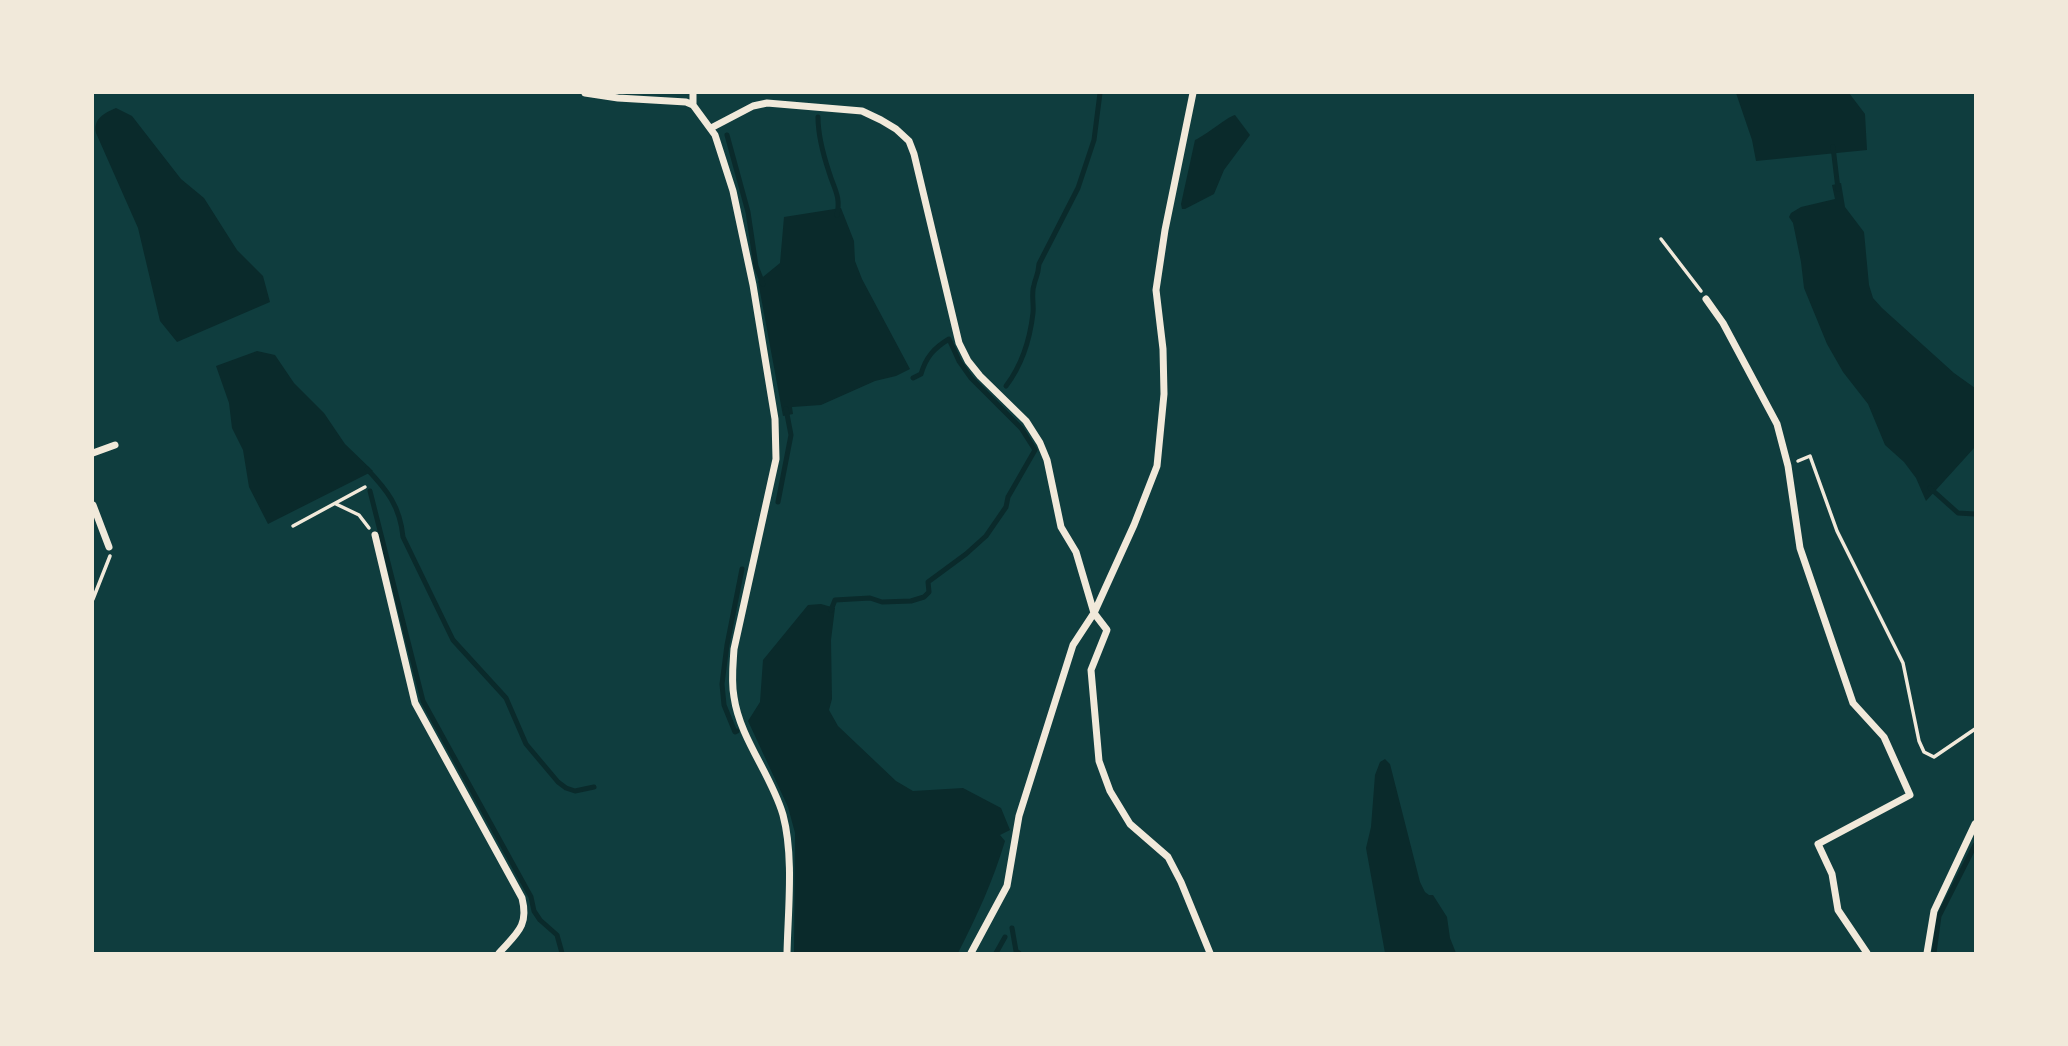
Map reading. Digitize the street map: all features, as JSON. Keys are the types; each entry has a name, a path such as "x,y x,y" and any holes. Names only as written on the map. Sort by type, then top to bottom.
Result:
{"street":[{"path":"585,93 686,102 693,105 715,135 733,191 775,419 776,459 734,649 732,673 734,698 741,725 782,811 787,830 787,953"},
{"path":"693,93 693,105"},
{"path":"971,953 1007,886 1019,816 1073,645 1094,613 1134,525 1157,466 1164,394 1164,349 1156,290 1165,230 1193,93"},
{"path":"711,128 753,106 767,103 862,111 896,129 909,141 959,343 968,361 1026,421 1040,443 1047,460 1061,527 1076,552 1094,613 1107,630 1091,670 1099,761 1110,791 1130,824 1168,857 1210,953"},
{"path":"1706,299 1723,323 1777,424 1788,466 1800,548 1853,703 1884,737 1910,795 1818,844 1832,874 1838,910 1867,953"},
{"path":"93,453 115,445"},
{"path":"93,505 109,547"},
{"path":"375,535 415,703 522,898 524,925 499,953"},
{"path":"1927,953 1934,911 1975,824"}],"path":[{"path":"1661,239 1706,299"},
{"path":"1788,466 1810,456 1837,531 1903,663 1919,741 1924,752 1934,757 1975,729"},
{"path":"293,526 365,487"},
{"path":"336,504 359,515 375,535"},
{"path":"93,599 110,555 109,547"}],"water":[{"path":"1736,93 1849,93 1865,114 1867,150 1756,161"},
{"path":"116,108 132,116 181,179 204,198 237,250 263,276 270,302 177,342 160,321 138,228 96,133 98,120"},
{"path":"1235,115 1250,135 1224,170 1214,194 1182,209 1195,140"},
{"path":"1841,183 1845,207 1864,232 1869,285 1873,298 1954,373 1975,388 1975,447 1926,501 1916,478 1904,462 1885,445 1868,404 1843,372 1827,344 1804,288 1793,223 1789,217 1801,207 1835,199 1832,185"},
{"path":"841,208 854,241 855,261 862,279 910,369 821,405 792,407 793,414 783,416 758,281 780,263 784,217"},
{"path":"257,351 275,355 294,383 324,413 345,444 373,471 268,524 249,487 243,450 232,428 229,403 216,366"},
{"path":"821,604 835,608 831,640 832,699 829,710 838,726 896,781 913,791 963,788 1001,808 1010,830 1000,835 1005,841 995,870 958,953 794,953 795,833 788,807 748,721 760,702 763,660 808,605"},
{"path":"1385,759 1390,764 1420,882 1425,892 1433,895 1447,917 1450,938 1456,953 1385,953 1366,848 1371,827 1375,775 1380,762"}],"waterway":[{"path":"1006,386 1021,361 1030,332 1033,288 1039,264 1078,188 1094,140 1100,93"},
{"path":"818,117 823,151 838,198 837,215"},
{"path":"727,135 748,212 756,266 763,284"},
{"path":"1833,147 1838,189"},
{"path":"831,610 835,600 870,598 882,602 911,601 924,597 929,592 928,582 986,536 1006,507 1008,497 1035,450 1021,428 971,378 949,339 928,358 921,374 913,378"},
{"path":"778,502 791,435 786,409"},
{"path":"367,469 396,507 403,537 453,640 506,698 526,744 566,788 575,791 594,787"},
{"path":"1930,488 1958,513 1975,514"},
{"path":"370,491 423,701 531,897 534,911 557,935 562,953"},
{"path":"737,731 735,732 724,705 722,684 742,569"},
{"path":"1934,953 1939,916 1975,845"},
{"path":"1012,928 1016,951 1019,953"},
{"path":"996,953 1005,937"}]}
